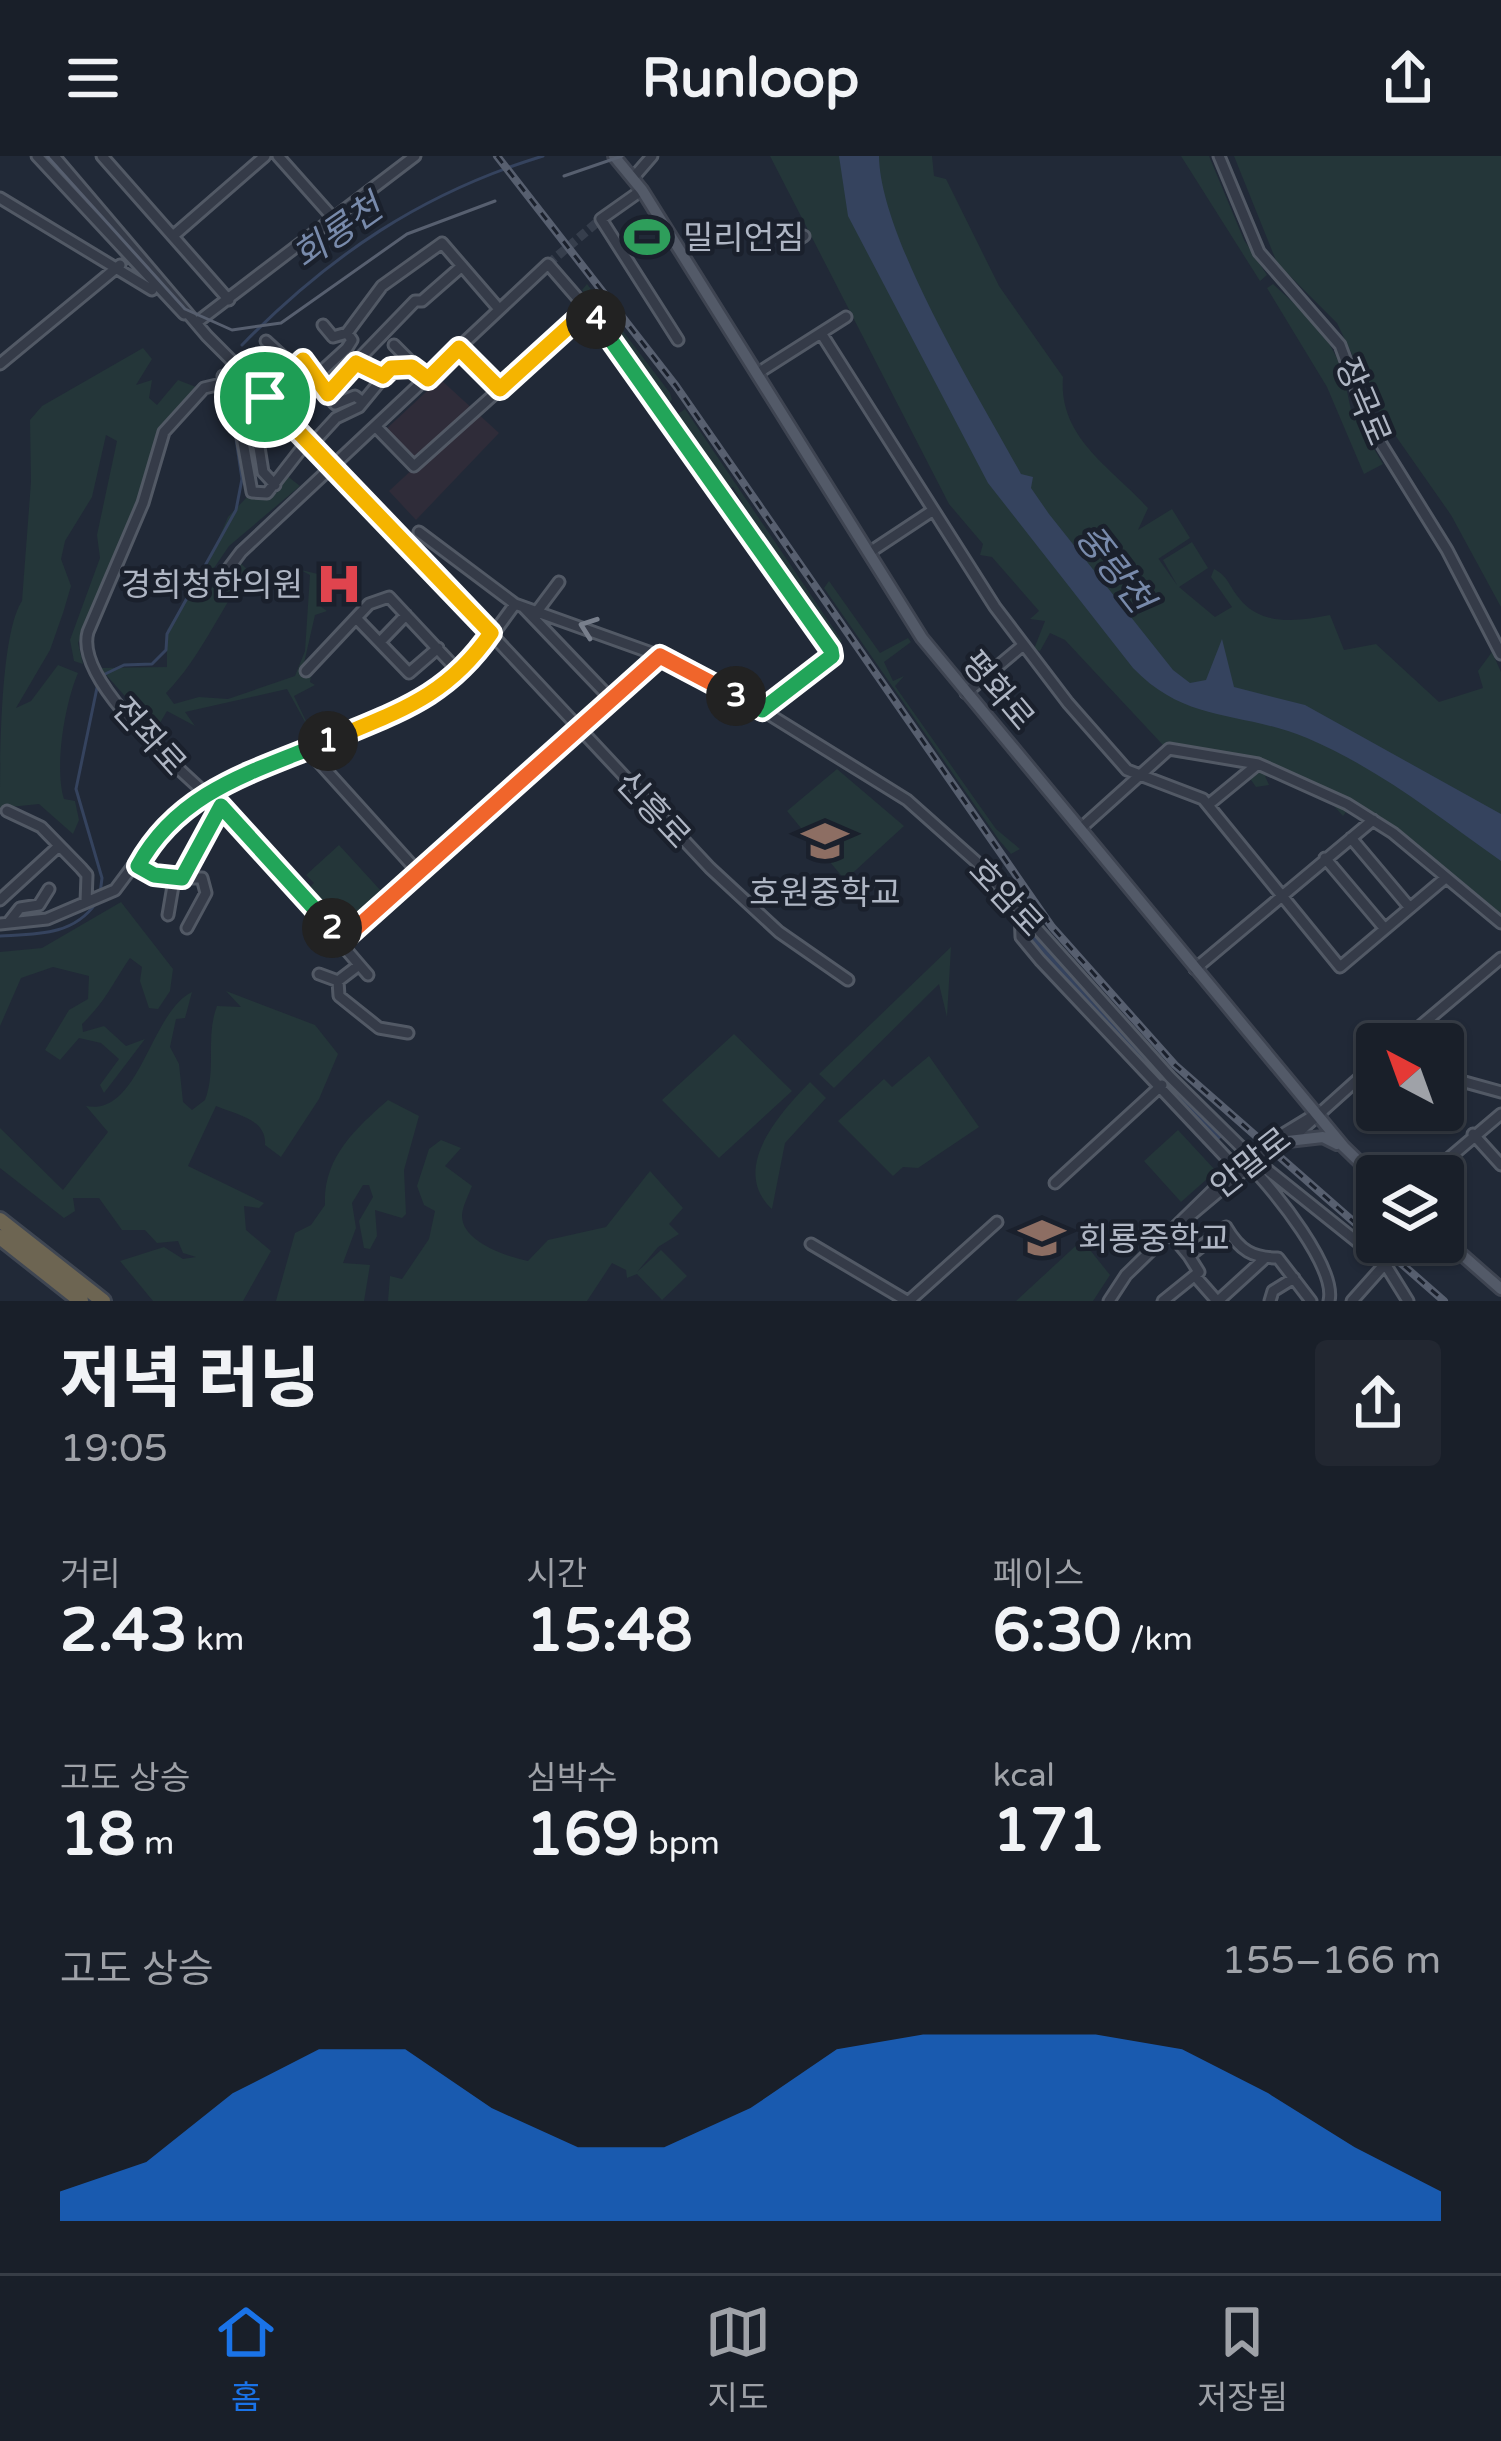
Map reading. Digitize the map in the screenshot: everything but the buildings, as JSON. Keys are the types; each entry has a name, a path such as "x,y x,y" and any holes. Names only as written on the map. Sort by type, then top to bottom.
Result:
{"highway":[{"path":"0,1220 103,1301"},
{"path":"0,1237 81,1301"}],"main road":[{"name":"평화로","path":"614,156 642,190 913,626 1356,1159"},
{"path":"1288,1141 1323,1137 1344,1148"},
{"path":"1464,1256 1501,1289"}],"street":[{"path":"37,156 110,239 132,254 196,322"},
{"path":"54,156 170,304"},
{"path":"54,175 75,156"},
{"path":"102,156 229,300"},
{"path":"173,236 265,156"},
{"path":"278,156 334,219"},
{"path":"196,322 415,156"},
{"path":"629,174 652,156"},
{"name":"장곡로","path":"1220,156 1259,252 1340,345 1370,426 1447,550 1501,654"},
{"path":"642,190 602,219 678,340"},
{"path":"0,198 106,259 117,273 196,322"},
{"path":"92,251 108,250 110,239"},
{"path":"322,326 333,337 347,333 382,286 442,243 499,309"},
{"path":"106,259 132,254"},
{"path":"0,364 117,273 132,254"},
{"path":"223,576 241,552 548,264 619,346 831,650 832,656 762,710"},
{"path":"328,394 415,301 422,302 462,266"},
{"path":"377,428 415,466 587,310"},
{"path":"758,373 846,317"},
{"name":"신흥로","path":"196,322 752,909 848,980"},
{"path":"278,411 347,348 352,340 347,333"},
{"path":"821,333 1022,646 1117,761 1140,777 1208,805 1340,967 1443,880"},
{"path":"266,341 292,365"},
{"path":"394,345 428,379"},
{"path":"459,348 500,389"},
{"path":"265,397 292,365 303,360 335,404 355,396 362,402"},
{"path":"356,363 383,376"},
{"path":"259,447 263,472 275,485 311,441 362,402 391,368 412,367"},
{"name":"전좌로","path":"275,485 267,493 252,492 237,409 222,380 204,388 164,433 142,503 88,632 86,651 135,725 221,806 343,940 368,975"},
{"path":"870,552 932,511"},
{"name":"호암로","path":"419,532 517,604 660,656 762,710 908,800 1020,908 1118,1022 1252,1160 1356,1241"},
{"path":"538,610 560,582"},
{"path":"306,671 369,604 389,597 461,674"},
{"path":"2,922 47,919 108,894 138,866 166,823 205,791 419,703 461,674 517,604 611,699"},
{"path":"380,642 406,616"},
{"path":"356,618 412,673 438,648"},
{"path":"966,693 1022,646"},
{"path":"343,940 660,656"},
{"path":"307,749 419,873"},
{"path":"1081,829 1169,749 1258,764 1373,820 1501,922"},
{"path":"1208,805 1258,764"},
{"path":"168,915 178,879 221,806"},
{"path":"7,812 29,819 87,875 86,902"},
{"path":"1195,969 1373,820"},
{"path":"1351,838 1410,908"},
{"path":"0,900 59,846"},
{"path":"1325,858 1385,929"},
{"path":"138,866 178,879 202,878 206,893 187,928"},
{"path":"2,922 20,908 39,905 50,889"},
{"path":"1020,908 1021,937 1235,1167"},
{"path":"1424,1023 1501,958"},
{"path":"338,981 359,965"},
{"path":"319,974 338,981"},
{"path":"338,981 339,996 379,1028 408,1033"},
{"path":"1106,1033 1118,1022"},
{"path":"1055,1183 1170,1077"},
{"name":"안말로","path":"1188,1216 1235,1167 1288,1141 1356,1080"},
{"path":"1464,1082 1501,1092"},
{"name":"안말로","path":"1109,1301 1126,1275 1188,1216 1252,1160 1316,1114"},
{"path":"1450,1155 1501,1114"},
{"path":"1473,1134 1501,1165"},
{"path":"1252,1160 1293,1215 1329,1279 1329,1301"},
{"path":"811,1244 908,1301 997,1222"},
{"path":"1189,1256 1226,1227 1235,1242 1263,1260"},
{"path":"1163,1301 1199,1272 1170,1233"},
{"path":"1195,1276 1217,1301 1263,1260 1278,1258 1311,1301"},
{"path":"1352,1301 1382,1263"},
{"name":"호암로","path":"1384,1263 1408,1301"},
{"path":"1270,1301 1273,1292 1294,1278"},
{"path":"1389,1301 1398,1288"}],"shaded area":[{"path":"770,156 932,156 934,176 946,179 999,286 1063,377 1064,399 1078,435 1148,508 1138,530 1172,509 1190,538 1158,559 1177,585 1163,560 1192,542 1208,568 1179,587 1215,617 1232,607 1211,577 1214,569 1258,614 1293,620 1330,615 1344,650 1376,644 1439,702 1483,688 1478,671 1492,652 1501,672 1501,919 1391,829 1352,804 1343,816 1316,786 1265,776 1269,785 1256,787 1241,766 1175,758 1065,640 1050,633 1040,651 1034,649 1045,621 1030,619 1039,611 992,557 980,555 983,544 949,504"},
{"path":"1181,156 1209,156 1244,240 1267,275 1260,281"},
{"path":"1234,156 1501,156 1501,607 1451,515 1381,415 1337,323 1277,263"},
{"path":"587,284 670,393 672,400 666,404 675,416 685,409 842,641 833,649 738,506 743,504 733,487 724,489 582,290"},
{"path":"1273,284 1321,328 1342,368 1351,410 1383,464 1364,474 1327,387 1267,288"},
{"path":"143,348 152,359 136,385 152,380 149,398 157,405 178,380 196,387 158,428 155,455 78,643 83,664 74,661 70,640 100,558 97,535 117,441 106,435 92,497 65,541 61,559 71,586 63,613 50,650 16,708 31,701 58,665 78,673 61,753 64,799 75,801 79,820 73,834 39,804 0,808 5,668 22,601 31,482 30,420 42,406"},
{"path":"440,379 499,433 416,520 389,491 416,466 383,432"},
{"path":"286,475 300,486 229,546 212,571 227,580 239,562 248,570 200,649 166,693 174,704 199,697 228,699 295,676 305,651 310,575 301,570 318,574 320,606 327,611 315,615 302,672 312,670 310,682 315,685 294,696 316,742 287,689 185,712 195,726 167,711 157,728 163,739 100,668 167,667 167,630 209,562 228,517 248,496 256,497"},
{"path":"829,581 880,653 908,638 911,642 884,662 893,681 904,676 895,686 996,829 1020,849 1011,854 999,840 824,588"},
{"path":"837,769 904,826 845,880 820,850 823,846 815,837 810,839 787,811"},
{"path":"339,845 382,892 346,925 336,924 306,891 314,883 306,875"},
{"path":"121,902 173,969 170,991 158,1009 149,1008 140,981 142,967 130,958 82,1024 83,1032 104,1026 126,1046 145,1039 104,1093 100,1085 119,1059 101,1043 79,1038 60,1060 45,1050 69,1010 88,999 89,976 53,967 21,978 0,1026 0,952 42,948"},
{"path":"951,947 947,1017 939,984 834,1088 819,1074"},
{"path":"226,991 315,1025 338,1054 319,1099 281,1157 265,1145 256,1124 216,1106 188,1166 264,1203 259,1208 244,1206 246,1230 271,1251 243,1301 153,1301 120,1261 164,1247 183,1259 196,1257 183,1253 178,1241 157,1243 145,1230 122,1230 99,1198 73,1198 75,1211 64,1218 0,1168 0,1128 63,1190 108,1132 86,1106 104,1105 119,1096 165,1020 192,992 185,1018 176,1019 170,1047 179,1064 183,1102 192,1110 205,1100 217,1006 241,1007"},
{"path":"734,1034 792,1091 719,1158 662,1100"},
{"path":"929,1056 979,1127 918,1168 903,1167 893,1176 838,1121 884,1079 892,1087"},
{"path":"810,1082 826,1098 785,1143 772,1209 760,1193 757,1159 773,1125"},
{"path":"388,1100 419,1116 404,1170 406,1214 402,1218 375,1210 377,1236 370,1249 364,1248 359,1221 373,1197 369,1185 363,1185 352,1203 356,1228 343,1263 370,1265 364,1301 276,1301 295,1233 311,1225 325,1205 335,1159"},
{"path":"1178,1130 1216,1171 1181,1202 1144,1161"},
{"path":"441,1140 461,1148 445,1166 472,1186 464,1205 464,1225 478,1241 528,1261 548,1240 606,1227 650,1171 683,1208 669,1224 679,1234 658,1247 637,1272 661,1250 687,1276 662,1300 637,1274 627,1278 626,1270 612,1263 587,1301 388,1301 390,1276 402,1279 429,1239 435,1211 424,1205 417,1186 429,1149"},
{"path":"1082,1240 1110,1275 1093,1301 1016,1301"}],"water":[{"name":"중랑천","path":"839,156 879,156 884,190 913,272 1021,474 1033,477 1031,488 1049,514 1173,670 1190,683 1206,680 1222,639 1234,687 1305,705 1501,814 1501,861 1407,794 1333,750 1282,729 1173,699 1133,668 988,483 848,216"}],"waterway":[{"path":"242,345 309,283 380,231 457,188 543,156"},
{"name":"회룡천","path":"103,675 124,665 152,664 166,650 167,634 236,510 242,479 234,425"},
{"name":"회룡천","path":"98,683 76,789 102,878 100,894"},
{"name":"회룡천","path":"0,936 65,927 96,903"},
{"path":"1030,935 1216,1134"}],"tunnel":[{"path":"548,264 601,219"}],"tram line":[{"path":"47,156 185,309 232,330 281,323 407,234 495,201"},
{"path":"564,176 622,156"}],"railway":[{"path":"497,156 676,386 1052,927 1175,1065 1444,1301"}],"place":[{"name":"밀리언짐","path":"647,237"},
{"name":"경희청한의원","path":"339,584"},
{"name":"호원중학교","path":"825,841"},
{"name":"회룡중학교","path":"1042,1238"}],"route":[{"path":"587,310 619,346 731,502 832,656 762,710 660,656 343,940 221,806 200,837 182,878 154,875 138,866 166,823 205,791 419,703 461,674 491,633 265,397 292,365 303,360 328,394 356,363 383,376 400,365 412,367 428,379 459,348 500,389 587,310"}]}
